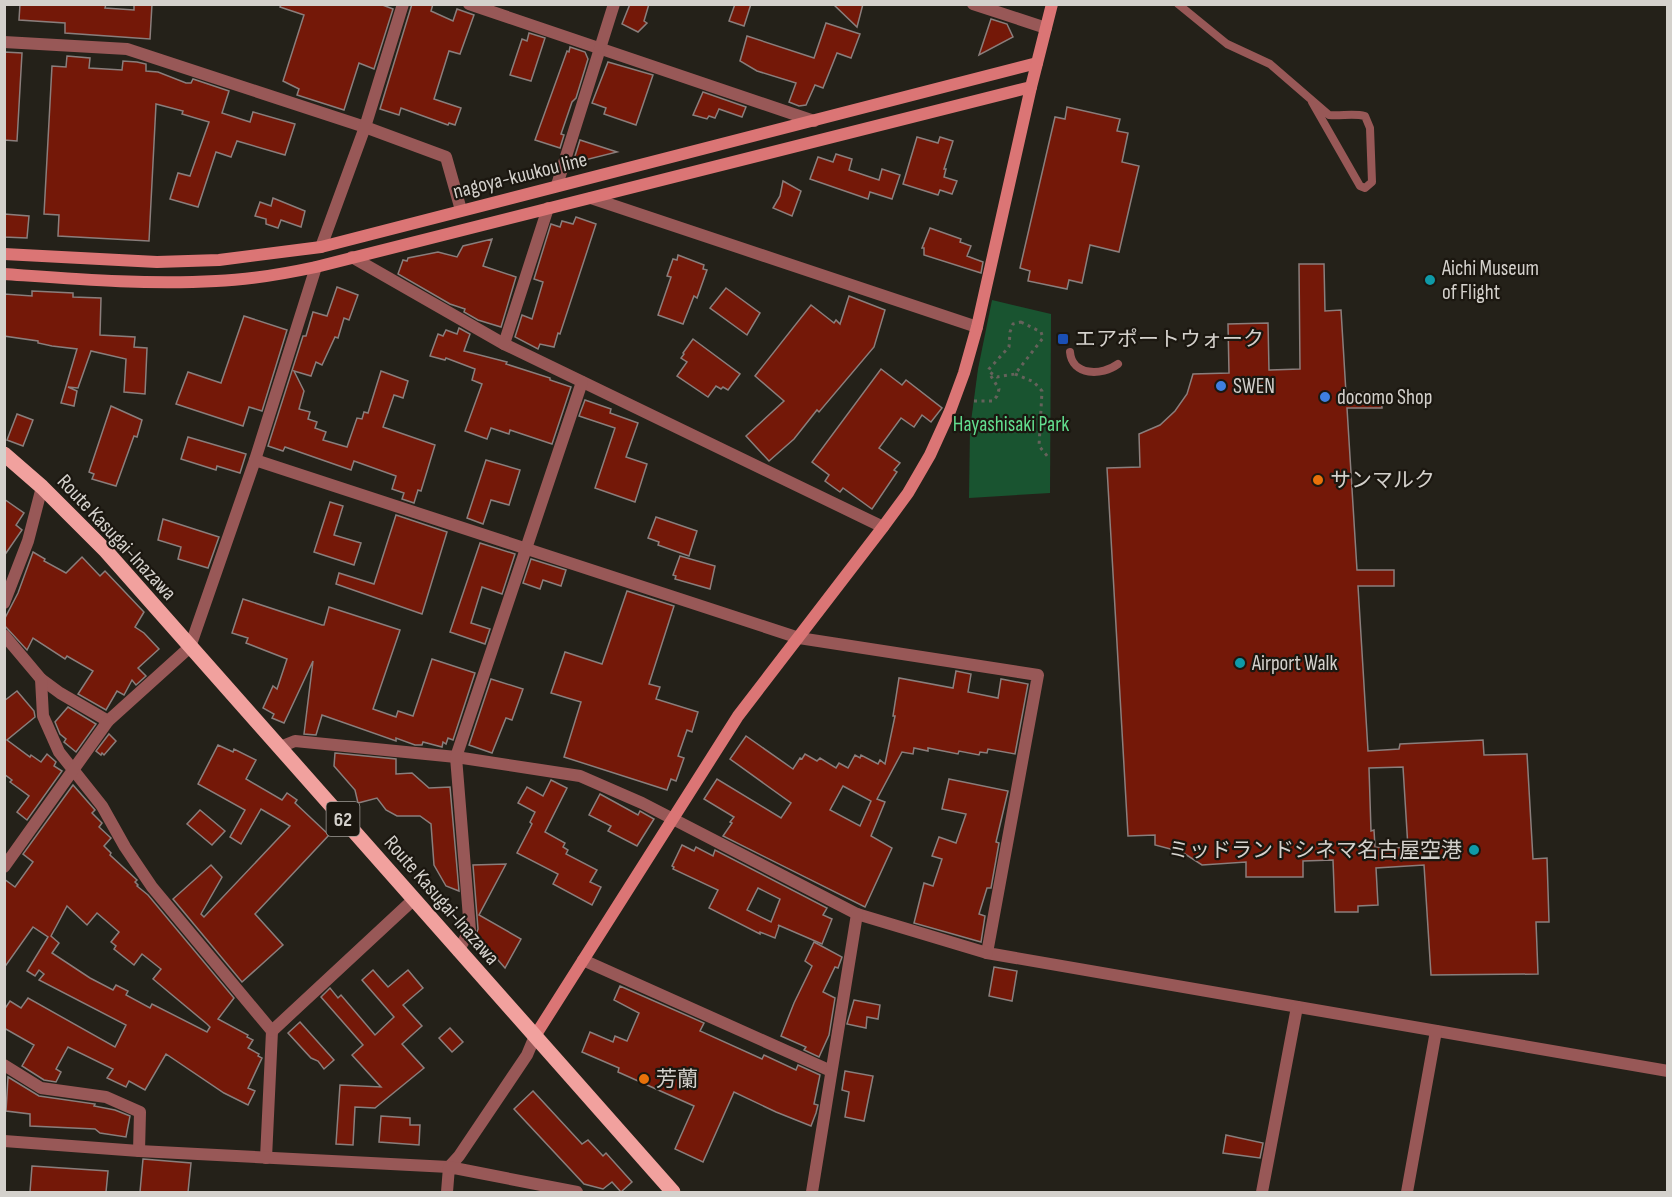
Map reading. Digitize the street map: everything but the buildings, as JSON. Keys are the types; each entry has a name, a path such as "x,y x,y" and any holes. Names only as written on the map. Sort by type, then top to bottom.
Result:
{"main road":[{"path":"535,1036 738,716 800,638 908,493 940,433 964,373 977,327 1052,4"},
{"name":"nagoya-kuukou line","path":"4,254 157,262 219,260 321,247 1037,63"},
{"name":"nagoya-kuukou line","path":"4,274 154,283 217,281 280,274 316,267 1031,87"},
{"name":"Route Kasugai-Inazawa","path":"4,454 42,487 106,551 673,1192"}],"street":[{"path":"321,247 365,127 403,4"},
{"path":"469,4 814,121"},
{"path":"557,185 614,4"},
{"path":"973,4 1046,28"},
{"path":"4,42 127,49 365,127 446,157 461,210"},
{"path":"591,198 977,327"},
{"path":"504,344 548,208"},
{"path":"352,257 504,344 883,527"},
{"path":"4,867 108,721 190,647 255,460 316,267"},
{"path":"459,951 470,930 456,757 582,382"},
{"path":"255,460 800,638 1038,675 987,953"},
{"path":"4,603 28,541 42,487"},
{"path":"4,635 41,679 108,721"},
{"path":"41,679 43,716 59,752 102,806 125,847 152,887 272,1031 266,1158"},
{"path":"280,747 296,741 456,757 580,776 642,803 857,914 987,953 1668,1071"},
{"path":"272,1031 413,900"},
{"path":"812,1192 857,914"},
{"path":"583,960 831,1071"},
{"path":"1263,1192 1297,1007"},
{"path":"1407,1192 1436,1031"},
{"path":"447,1192 449,1167 459,1156 527,1055 535,1036"},
{"path":"4,1065 41,1088 106,1097 140,1112 140,1151"},
{"path":"4,1141 140,1151 449,1167 577,1192"}],"lane":[{"path":"1178,4 1227,44 1270,64 1329,115 1358,114 1365,116 1370,128 1372,182 1365,188 1360,186 1312,102"},
{"path":"1070,352 1070,359 1077,367 1091,371 1109,371 1118,364"}],"path":[{"path":"988,371 1009,347 1013,324 1021,322 1041,332 1043,338 1015,374"},
{"path":"988,371 997,377 1015,374 1034,382 1042,391 1039,446 1048,457"},
{"path":"974,401 993,401 997,396 999,389 988,371"}],"green space":[{"name":"Hayashisaki Park","path":"992,300 1051,314 1050,493 969,498 970,429 978,369"}],"place":[{"name":"Aichi Museum of Flight","path":"1430,280"},
{"name":"エアポートウォーク","path":"1063,339"},
{"name":"SWEN","path":"1221,386"},
{"name":"docomo Shop","path":"1325,397"},
{"name":"サンマルク","path":"1318,480"},
{"name":"Airport Walk","path":"1240,663"},
{"name":"ミッドランドシネマ名古屋空港","path":"1474,850"},
{"name":"芳蘭","path":"644,1079"}]}
